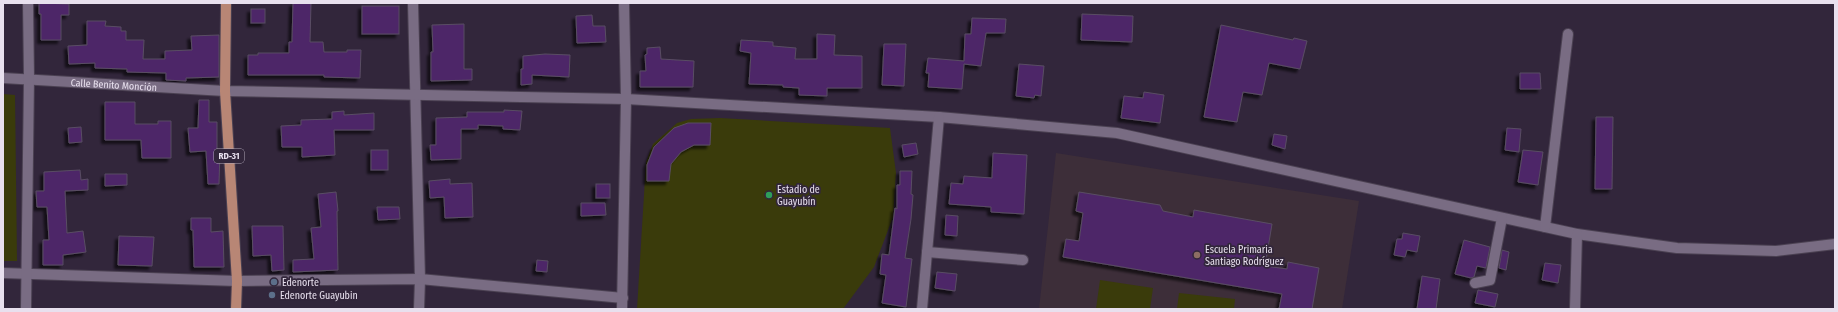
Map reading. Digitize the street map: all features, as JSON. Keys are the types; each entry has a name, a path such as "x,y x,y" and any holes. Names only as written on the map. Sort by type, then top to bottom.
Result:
{"main road":[{"name":"RD-31","path":"226,3 225,90 237,281 236,309"}],"street":[{"path":"26,309 29,78 28,3"},
{"path":"412,3 420,280 419,309"},
{"path":"622,309 626,99 624,3"},
{"path":"1545,227 1568,34"},
{"name":"Calle Benito Monción","path":"3,78 29,78 225,90 626,99 939,117 1117,133 1577,234 1678,248 1776,251 1835,244"},
{"path":"922,309 939,117"},
{"path":"1475,283 1490,280 1502,218"},
{"path":"1575,309 1577,234"},
{"path":"927,252 1023,260"},
{"path":"3,273 26,275 237,281 420,280 623,298"}],"shaded area":[{"path":"3,94 15,95 17,261 3,261"},
{"name":"Estadio de Guayubín","path":"720,118 890,128 896,173 893,217 874,267 843,309 637,309 646,162 653,144 677,123 691,119"},
{"name":"Escuela Primaria Santiago Rodríguez","path":"1056,153 1359,201 1342,309 1039,309"},
{"path":"1100,280 1153,288 1150,309 1096,309"},
{"path":"1179,293 1235,299 1234,309 1177,309"}],"building":[{"path":"39,3 69,4 69,15 61,15 61,40 41,40 41,14 39,14"},
{"path":"293,3 311,3 310,42 323,42 324,52 347,52 347,50 361,50 360,78 324,77 324,75 248,75 248,55 258,55 258,53 289,53 289,42 292,42"},
{"path":"362,6 399,6 399,34 362,34"},
{"path":"251,9 265,9 265,23 251,23"},
{"path":"1082,14 1133,16 1132,42 1081,40"},
{"path":"592,15 593,26 605,26 606,42 577,43 576,16"},
{"path":"972,18 1006,19 1005,33 986,33 981,66 964,64 962,89 928,87 929,73 926,73 928,58 964,61 965,34 971,34"},
{"path":"87,21 106,21 105,26 121,27 121,31 126,31 126,40 144,40 143,59 165,59 165,51 192,50 191,36 219,35 219,77 186,78 186,81 166,80 166,73 127,72 127,69 95,68 95,63 69,64 68,46 87,45"},
{"path":"464,24 464,69 472,69 472,80 431,81 431,52 433,52 432,25"},
{"path":"1221,25 1293,40 1294,38 1307,41 1300,69 1269,63 1262,95 1243,92 1237,122 1204,117"},
{"path":"817,34 835,35 834,55 862,56 862,88 827,88 827,96 799,95 799,88 783,87 783,85 749,84 751,53 740,51 741,40 773,42 773,46 796,48 795,59 817,59"},
{"path":"884,44 906,44 904,86 882,85"},
{"path":"660,47 661,59 694,61 693,87 640,87 640,71 646,71 645,55 647,54 647,48"},
{"path":"545,54 570,55 569,77 532,75 532,84 521,85 523,56"},
{"path":"1019,64 1044,66 1041,96 1035,95 1034,98 1016,96"},
{"path":"1520,73 1540,73 1541,89 1520,89"},
{"path":"1144,92 1164,95 1160,123 1121,118 1124,96 1143,98"},
{"path":"199,100 209,100 209,122 217,122 217,150 220,150 219,184 208,184 206,151 190,152 188,128 198,128"},
{"path":"105,102 135,102 135,124 158,124 158,121 171,121 171,158 142,158 141,140 105,140"},
{"path":"504,110 522,111 520,130 503,129 503,126 478,125 478,129 461,129 461,159 431,160 430,145 436,145 436,118 467,117 467,112 504,112"},
{"path":"344,111 344,115 374,113 374,130 334,130 335,155 302,157 302,147 282,147 281,126 301,125 301,120 332,119 332,112"},
{"path":"1596,117 1613,117 1612,189 1595,189"},
{"path":"688,123 711,123 710,145 694,145 681,152 671,164 669,181 647,181 647,165 654,147 674,128"},
{"path":"81,127 82,142 69,143 68,128"},
{"path":"1507,128 1521,129 1519,152 1505,150"},
{"path":"1274,134 1287,136 1285,149 1272,145"},
{"path":"916,143 918,154 904,157 902,145"},
{"path":"371,150 388,150 388,170 371,170"},
{"path":"1523,150 1543,152 1538,185 1518,182"},
{"path":"993,153 1027,155 1024,214 991,212 991,207 949,204 951,183 963,184 964,176 992,178"},
{"path":"80,170 81,180 88,179 88,190 65,191 67,233 83,231 86,252 63,255 63,265 43,265 43,240 49,240 47,207 37,207 36,191 44,191 44,172"},
{"path":"900,171 912,171 911,194 913,195 905,258 912,259 906,307 882,303 886,275 880,274 882,254 889,255 895,208 897,209 897,185 900,185"},
{"path":"105,174 127,174 127,185 105,186"},
{"path":"450,179 450,184 472,183 473,217 445,218 444,197 430,198 429,181"},
{"path":"596,184 610,184 610,198 596,198"},
{"path":"336,192 338,211 338,270 293,272 293,260 314,259 311,228 321,227 318,194"},
{"path":"1079,192 1160,205 1163,211 1193,217 1194,210 1272,224 1265,266 1287,269 1288,262 1319,268 1312,309 1279,309 1282,294 1063,257 1066,239 1079,241 1083,213 1076,211"},
{"path":"581,203 605,203 606,215 581,216"},
{"path":"377,207 399,207 400,219 378,220"},
{"path":"946,215 958,216 957,236 945,235"},
{"path":"191,218 211,218 211,232 223,231 224,267 194,267 193,230 191,230"},
{"path":"252,226 283,226 284,270 272,271 271,255 253,256"},
{"path":"1403,233 1420,236 1417,252 1407,250 1405,257 1394,255 1397,239 1402,239"},
{"path":"119,236 154,237 152,266 118,265"},
{"path":"1464,240 1490,247 1486,268 1477,266 1474,277 1471,278 1455,274"},
{"path":"1502,250 1509,252 1506,270 1499,268"},
{"path":"537,260 548,261 547,272 536,271"},
{"path":"1545,263 1561,265 1558,283 1542,280"},
{"path":"937,272 957,274 955,291 935,288"},
{"path":"1422,276 1440,279 1436,309 1417,309"},
{"path":"1478,290 1498,294 1495,307 1475,303"}],"place":[{"name":"Estadio de Guayubín","path":"769,195"},
{"name":"Escuela Primaria Santiago Rodríguez","path":"1197,255"},
{"name":"Edenorte","path":"274,282"},
{"name":"Edenorte Guayubin","path":"272,295"}]}
